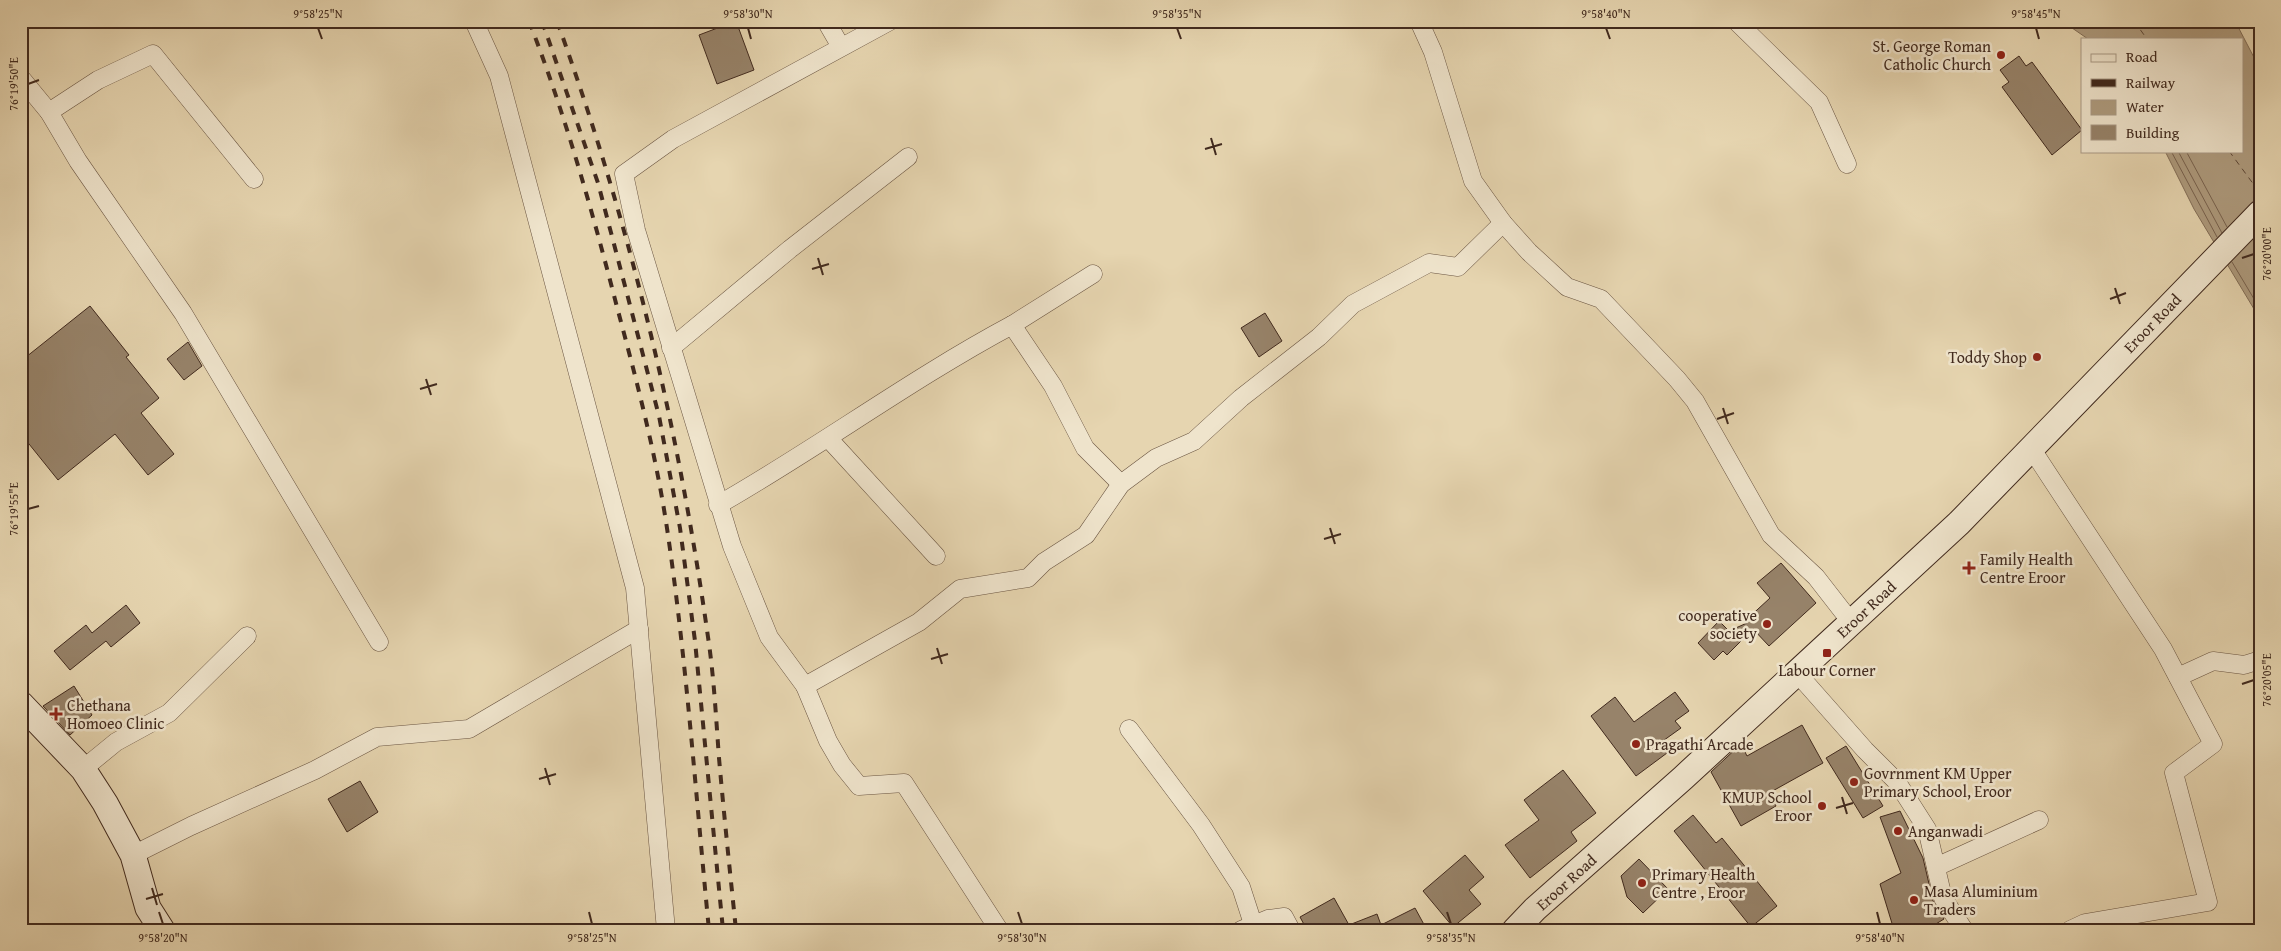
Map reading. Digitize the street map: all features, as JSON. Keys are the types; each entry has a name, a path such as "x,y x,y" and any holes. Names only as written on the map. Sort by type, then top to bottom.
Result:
{"main road":[{"name":"Eroor Road","path":"1514,930 1959,523 2260,213"},
{"path":"21,704 83,769 133,855 148,908 162,930"}],"street":[{"path":"474,21 499,76 635,588 666,930"},
{"path":"826,21 841,47"},
{"path":"890,21 673,138 624,174 636,230 718,505 732,546 769,637 804,686 819,714 828,741 842,765 859,786 904,783 999,930"},
{"path":"1419,21 1433,52 1473,181 1503,223 1529,252 1567,287 1600,299 1677,378 1695,401 1771,535 1816,577 1852,622"},
{"path":"1736,21 1819,102 1847,164"},
{"path":"49,112 98,80 153,54 254,179"},
{"path":"21,78 49,112 78,161 183,313 379,642"},
{"path":"671,348 908,157"},
{"path":"804,686 919,622 960,589 1028,578 1044,562 1086,535 1121,484 1156,458 1194,441 1241,398 1319,337 1353,304 1429,263 1458,267 1503,223"},
{"path":"718,505 1093,274"},
{"path":"1012,325 1053,386 1086,448 1121,484"},
{"path":"828,438 936,556"},
{"path":"2031,448 2163,649 2213,744 2174,773 2208,902 2085,923 2070,930"},
{"path":"133,855 191,826 315,770 377,737 469,729 639,629"},
{"path":"83,769 116,742 169,713 247,636"},
{"path":"2178,677 2213,661 2244,665 2260,660"},
{"path":"1797,673 1897,782 1927,829 1943,898 1964,930"},
{"path":"1129,728 1200,825 1241,887 1247,927 1268,918 1284,917 1291,930"},
{"path":"1936,867 2039,820"}],"water":[{"path":"2062,21 2235,21 2244,38 2087,38"},
{"path":"2244,38 2260,69 2260,319 2194,209 2166,152 2244,152"}],"building":[{"path":"736,21 754,70 717,84 699,35"},
{"name":"St. George Roman Catholic Church","path":"2019,56 2026,66 2032,62 2081,131 2052,155 2002,87 2009,82 2000,70"},
{"path":"90,306 129,355 126,357 159,398 141,413 174,454 148,475 115,434 58,480 21,434 21,361"},
{"path":"1265,313 1282,341 1259,357 1241,328"},
{"path":"188,342 202,366 184,380 167,359"},
{"path":"1781,563 1816,603 1769,646 1753,629 1727,655 1723,651 1714,660 1698,643 1719,621 1729,631 1747,623 1745,621 1770,598 1757,583"},
{"path":"126,605 140,623 111,647 106,641 70,670 54,651 86,625 92,633"},
{"path":"74,686 92,715 70,735 43,706"},
{"name":"Pragathi Arcade","path":"1675,692 1689,711 1675,721 1681,728 1660,743 1667,753 1636,776 1591,716 1615,697 1634,722"},
{"path":"1802,725 1823,763 1769,793 1776,806 1741,826 1711,772 1741,744 1747,756"},
{"name":"Govrnment KM Upper Primary School, Eroor","path":"1846,746 1883,806 1863,818 1826,758"},
{"path":"1563,770 1596,813 1571,832 1577,841 1530,878 1505,845 1539,820 1524,800"},
{"path":"360,781 378,812 347,832 328,799"},
{"name":"Masa Aluminium Traders","path":"1900,811 1923,858 1933,901 1944,919 1926,930 1894,930 1880,884 1901,873 1880,817"},
{"path":"1693,815 1716,843 1722,838 1777,906 1751,927 1674,831"},
{"path":"1465,855 1484,877 1469,890 1481,904 1453,927 1423,891"},
{"name":"Primary Health Centre , Eroor","path":"1639,859 1668,889 1643,913 1627,897 1621,876"},
{"path":"1334,898 1349,925 1377,914 1381,925 1415,908 1427,930 1307,930 1300,917"}],"ferry route":[{"path":"2134,21 2146,38"},
{"path":"2230,152 2260,193"}],"railway":[{"path":"529,21 554,91 588,198 632,363 658,477 681,633 709,930"},
{"path":"542,21 598,183 659,416 680,528 695,641 723,930"},
{"path":"557,21 583,97 629,249 649,325 682,479 710,652 736,930"}],"place":[{"name":"St. George Roman Catholic Church","path":"2001,55"},
{"name":"Toddy Shop","path":"2037,357"},
{"name":"Family Health Centre Eroor","path":"1969,568"},
{"name":"cooperative society","path":"1767,624"},
{"name":"Labour Corner","path":"1827,653"},
{"name":"Chethana Homoeo Clinic","path":"56,714"},
{"name":"Pragathi Arcade","path":"1636,744"},
{"name":"Govrnment KM Upper Primary School, Eroor","path":"1854,782"},
{"name":"KMUP School Eroor","path":"1822,806"},
{"name":"Anganwadi","path":"1898,831"},
{"name":"Primary Health Centre , Eroor","path":"1642,883"},
{"name":"Masa Aluminium Traders","path":"1914,900"}]}
